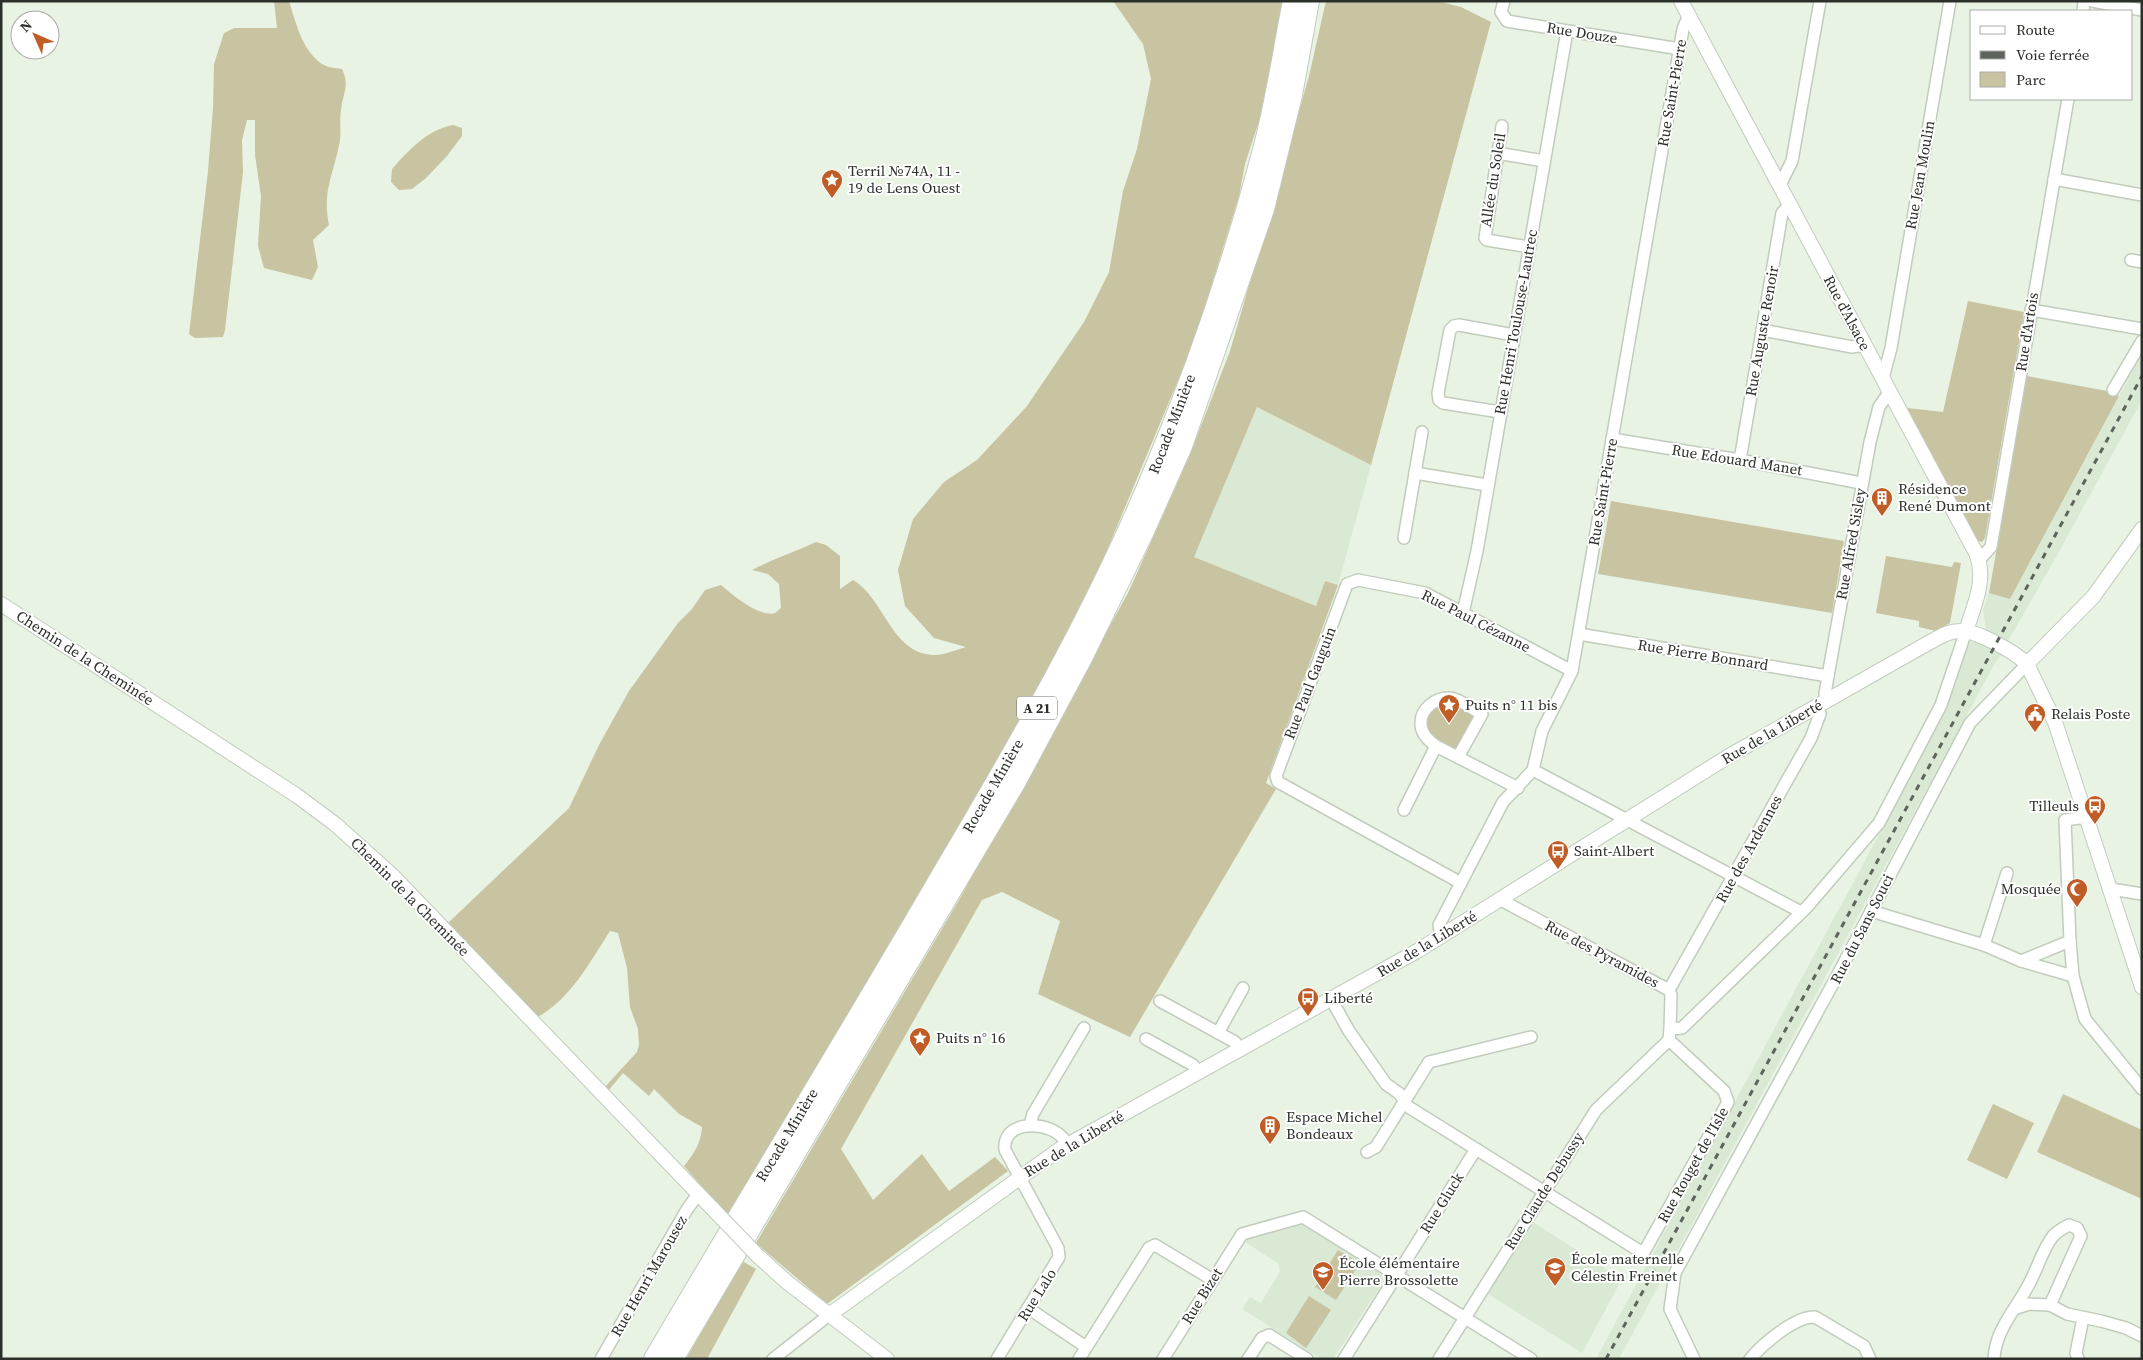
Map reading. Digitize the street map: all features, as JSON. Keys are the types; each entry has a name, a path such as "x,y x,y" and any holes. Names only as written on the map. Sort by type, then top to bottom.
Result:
{"highway":[{"name":"Rocade Minière","path":"654,1359 1000,777 1075,638 1112,564 1170,434 1232,254 1263,148 1286,47 1293,1"},
{"name":"Rocade Minière","path":"672,1359 1014,783 1082,658 1145,529 1182,446 1264,209 1292,96 1309,1"}],"street":[{"name":"Rue Douze","path":"1504,1 1501,12 1507,21 1680,48"},
{"name":"Rue d'Alsace","path":"1680,1 1979,560 1982,567 1981,579 1966,631"},
{"path":"1778,184 1782,181 1792,161 1820,1"},
{"name":"Rue Jean Moulin","path":"1883,378 1891,348 1950,1"},
{"path":"2092,1 2142,10"},
{"name":"Rue Saint-Pierre","path":"1442,937 1439,932 1439,925 1504,802 1533,770 1542,731 1572,671 1683,29 1688,16"},
{"name":"Rue Henri Toulouse-Lautrec","path":"1463,613 1477,551 1567,31"},
{"name":"Rue d'Artois","path":"1979,560 1991,547 2068,100"},
{"name":"Allée du Soleil","path":"1502,126 1484,235 1487,240 1529,246"},
{"path":"1498,153 1544,161"},
{"path":"2054,179 2142,195"},
{"name":"Rue Auguste Renoir","path":"1740,460 1782,214 1789,205"},
{"path":"2031,310 2142,329"},
{"path":"1500,412 1443,403 1438,393 1450,330 1454,326 1459,325 1514,335"},
{"path":"1762,330 1868,350 1879,354 1891,348"},
{"path":"2113,390 2142,341"},
{"name":"Rue Alfred Sisley","path":"1822,703 1861,482 1878,407 1890,392"},
{"path":"1404,538 1422,432"},
{"name":"Rue Edouard Manet","path":"1612,440 1740,460 1861,482"},
{"path":"1415,473 1487,485"},
{"path":"2027,664 2093,597 2142,529"},
{"name":"Rue Paul Cézanne","path":"1347,584 1353,580 1358,580 1426,593 1572,671"},
{"name":"Rue Paul Gauguin","path":"1347,584 1276,776 1278,782 1461,883"},
{"name":"Chemin de la Cheminée","path":"1,604 296,795 335,824 400,882 766,1264 886,1359"},
{"path":"1966,631 1996,644 2021,658 2027,664 2055,722 2142,987"},
{"name":"Rue de la Liberté","path":"773,1359 829,1315 1019,1176 1069,1144 1442,937 1729,756 1945,634 1966,631"},
{"name":"Rue Claude Debussy","path":"1438,1359 1596,1110 1670,1034 1682,1028 1801,912 1879,823 1941,705 1966,631"},
{"name":"Rue Pierre Bonnard","path":"1579,634 1828,676"},
{"name":"Rue du Sans Souci","path":"1694,1359 1670,1309 1675,1273 1871,911 1970,723 2027,664"},
{"path":"1458,757 1482,714 1452,698 1438,699 1432,702 1422,719 1422,730 1429,741 1436,746 1518,788"},
{"name":"Rue des Ardennes","path":"1669,990 1811,738 1822,703"},
{"path":"1404,810 1436,746"},
{"path":"1533,770 1801,912"},
{"path":"2086,816 2065,820 2073,976 2085,1019 2142,1089"},
{"path":"1984,944 2007,873"},
{"path":"2111,889 2142,894"},
{"name":"Rue des Pyramides","path":"1500,900 1669,990 1671,995 1670,1034"},
{"path":"1871,911 1984,944 2021,961 2073,976"},
{"path":"2021,961 2070,941"},
{"path":"1218,1033 1243,988"},
{"path":"1331,999 1348,1031 1386,1084 1397,1092 1407,1106 1544,1191"},
{"path":"1160,1001 1234,1042 1240,1049"},
{"path":"1069,1144 1057,1132 1030,1125 1033,1114 1084,1028"},
{"name":"Rue Rouget de l'Isle","path":"1544,1191 1644,1252 1728,1102 1724,1091 1670,1034"},
{"path":"1367,1152 1376,1147 1424,1068 1432,1060 1531,1037"},
{"path":"1146,1039 1193,1064 1199,1072"},
{"name":"Rue Lalo","path":"997,1359 1058,1262 1059,1252 1004,1150 1004,1141 1009,1134 1019,1128 1030,1125"},
{"name":"Rue Gluck","path":"1344,1359 1476,1149"},
{"name":"Rue Henri Marousez","path":"601,1359 686,1211 698,1194"},
{"name":"Rue Bizet","path":"1163,1359 1242,1234 1303,1216 1396,1275"},
{"path":"1994,1359 1994,1350 2004,1324 2016,1308 2033,1278 2040,1258 2052,1238 2060,1229 2069,1225 2077,1228 2081,1236 2050,1305"},
{"path":"1079,1359 1149,1248 1155,1245 1212,1280"},
{"path":"1396,1275 1531,1359"},
{"path":"2016,1308 2037,1304 2050,1305 2067,1314 2126,1328 2142,1336"},
{"path":"1028,1308 1086,1347"},
{"path":"1750,1359 1757,1351 1798,1319 1808,1316 1815,1316 1864,1346 1870,1359"},
{"path":"2078,1359 2079,1331 2083,1318"},
{"path":"1248,1359 1262,1338 1269,1335 1307,1359"}],"shaded area":[{"path":"2142,354 2142,400 2055,559 2007,643 1999,653 2002,655 1995,663 1619,1359 1596,1359 1921,757 1945,705 1965,643 1976,642 1987,647 1993,637 1986,630 1983,610 1989,593 2010,599"},
{"path":"1257,407 1371,465 1338,585 1325,581 1316,606 1194,557"},
{"name":"École maternelle Célestin Freinet","path":"1533,1222 1622,1279 1582,1353 1488,1294"},
{"name":"École élémentaire Pierre Brossolette","path":"1302,1223 1380,1271 1384,1281 1333,1359 1321,1359 1242,1309 1250,1297 1261,1303 1280,1271 1279,1264 1245,1242 1247,1239"}],"green space":[{"path":"274,1 289,1 306,46 318,61 332,68 342,69 346,80 340,114 340,141 329,184 327,213 329,225 313,240 318,267 312,280 264,268 258,246 261,196 255,155 255,120 247,120 242,140 243,172 225,330 223,337 195,338 189,334 208,171 214,64 224,33 234,28 277,28"},
{"path":"1113,1 1284,1 1259,121 1245,164 1239,196 1194,342 1103,560 1044,680 748,1184 727,1216 684,1166 696,1148 702,1127 679,1114 654,1089 649,1096 623,1073 608,1091 604,1088 637,1052 639,1045 638,1029 630,1007 627,968 618,933 610,931 569,991 536,1018 447,924 569,808 599,745 629,691 678,623 692,609 705,590 721,585 754,609 769,614 775,613 781,608 779,584 768,574 752,570 816,542 826,545 840,556 840,589 853,580 864,588 897,635 907,645 918,652 932,655 945,654 966,647 934,638 905,606 898,570 913,519 944,482 977,460 1027,406 1084,322 1109,272 1123,191 1137,149 1151,79 1143,44"},
{"path":"1326,1 1437,1 1461,7 1491,22 1371,465 1257,407 1194,557 1316,606 1325,581 1338,585 1266,783 1276,789 1130,1037 1038,994 1060,921 1002,892 982,900 841,1149 873,1200 922,1154 949,1191 995,1157 1008,1171 827,1304 756,1243 959,900 1128,593 1189,457 1230,351 1309,76"},
{"path":"453,125 462,128 462,136 447,156 426,178 412,189 399,190 391,182 392,169 412,148 427,136"},
{"path":"1968,301 2024,312 1985,538 1982,542 1978,541 1907,408 1943,412"},
{"path":"2027,376 2107,391 2119,396 2010,599 1989,593"},
{"path":"1611,501 1844,541 1832,613 1598,574"},
{"path":"1886,556 1952,567 1954,562 1961,563 1950,623 1936,631 1919,627 1919,621 1876,613"},
{"path":"1449,702 1473,715 1474,720 1456,751 1433,739 1426,728 1427,715 1435,706"},
{"path":"2063,1094 2142,1130 2142,1199 2037,1152"},
{"path":"1993,1104 2034,1123 2007,1179 1967,1160"},
{"path":"1338,1250 1360,1263 1336,1300 1315,1287"},
{"path":"742,1261 756,1269 707,1359 686,1359"},
{"path":"1309,1296 1331,1310 1306,1348 1286,1333"}],"railway":[{"path":"1606,1359 2142,376"}],"place":[{"name":"Terril №74A, 11 - 19 de Lens Ouest","path":"832,199"},
{"name":"Résidence René Dumont","path":"1882,517"},
{"name":"Puits n° 11 bis","path":"1449,724"},
{"name":"Relais Poste","path":"2035,733"},
{"name":"Tilleuls","path":"2095,825"},
{"name":"Saint-Albert","path":"1558,870"},
{"name":"Mosquée","path":"2077,908"},
{"name":"Liberté","path":"1308,1017"},
{"name":"Puits n° 16","path":"920,1057"},
{"name":"Espace Michel Bondeaux","path":"1270,1145"},
{"name":"École maternelle Célestin Freinet","path":"1555,1287"},
{"name":"École élémentaire Pierre Brossolette","path":"1323,1291"}]}
